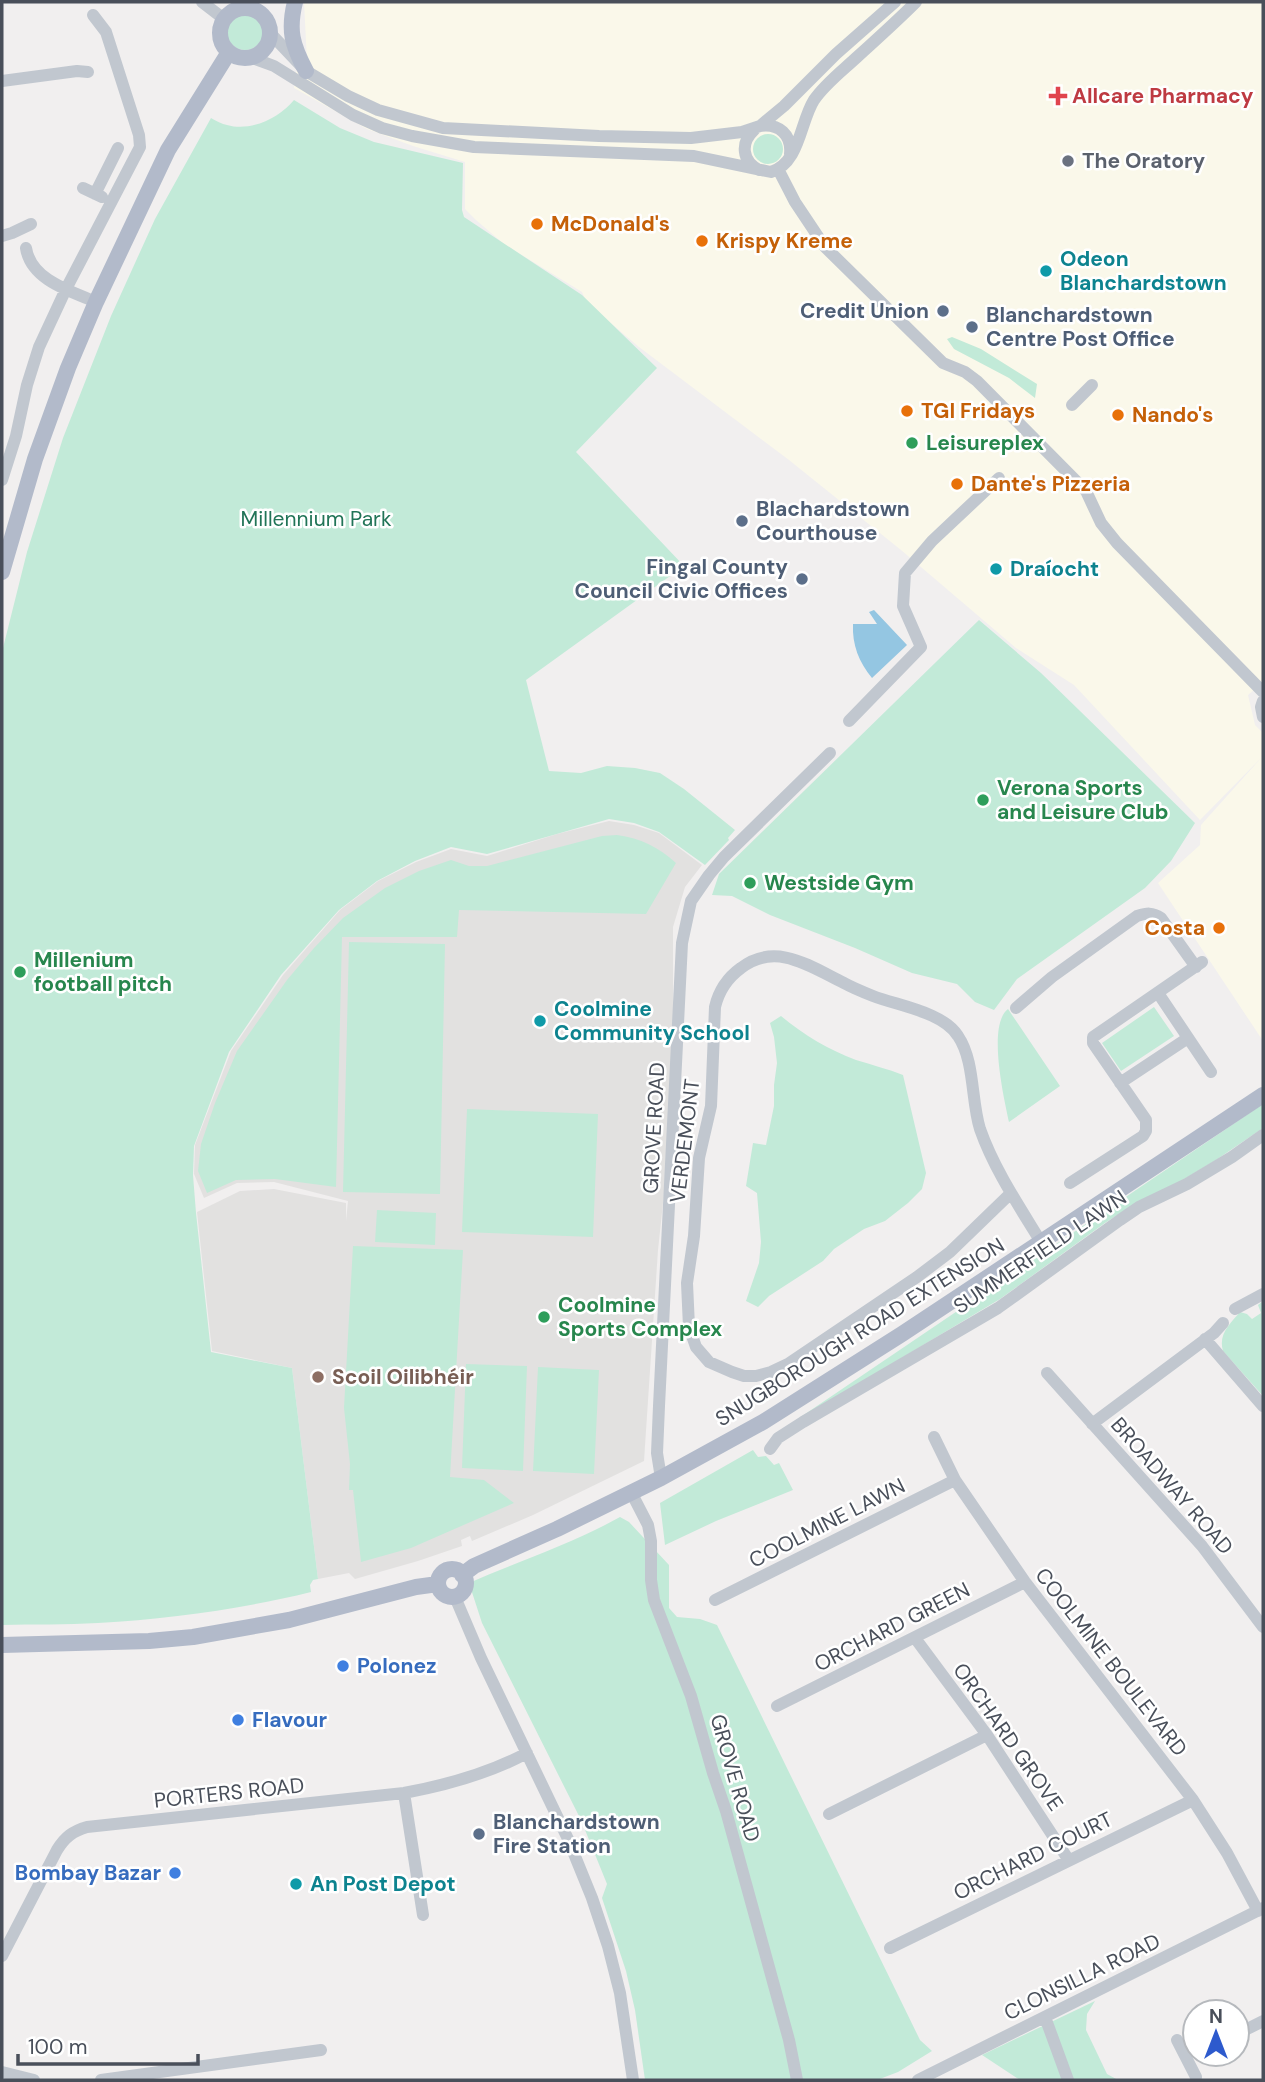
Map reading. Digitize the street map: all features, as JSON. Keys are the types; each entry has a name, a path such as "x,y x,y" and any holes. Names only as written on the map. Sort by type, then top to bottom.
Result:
{"main road":[{"path":"295,2 290,29 295,50 306,71"},
{"path":"261,6 270,33 269,41 258,54 239,57 224,46 220,35 220,26 224,19 239,8 261,6"},
{"path":"2,572 35,459 68,368 96,302 168,150 229,52"},
{"name":"SNUGBOROUGH ROAD EXTENSION","path":"463,1575 474,1566 661,1478 763,1422 902,1334 1263,1095"},
{"path":"450,1570 458,1571 466,1582 464,1589 455,1597 442,1593 438,1584 440,1577 450,1570"},
{"path":"2,1645 149,1641 193,1637 289,1620 416,1587 438,1584"}],"street":[{"path":"202,2 224,19"},
{"path":"763,172 749,163 745,156 745,142 752,129 784,106 836,54 895,2"},
{"path":"250,57 274,66 353,115 382,128 412,136 474,147 694,156 763,172 778,169 789,158 809,109 833,78 916,2"},
{"path":"2,480 39,347 141,142 106,32 93,15"},
{"path":"270,33 306,71 348,96 378,110 443,128 691,138 775,126 787,135 790,142 789,158"},
{"path":"2,81 77,71 88,72"},
{"path":"112,202 89,191 118,148"},
{"path":"778,169 795,202 825,247 943,363 978,381 1086,491 1101,523 1117,543 1263,692"},
{"path":"2,236 31,224"},
{"path":"26,248 29,260 49,280 96,302"},
{"path":"1072,405 1092,386"},
{"path":"849,721 921,647 903,606 905,573 932,541 999,478"},
{"path":"1263,701 1263,717"},
{"name":"GROVE ROAD","path":"661,1478 657,1453 660,1378 682,943 686,920 691,901 724,857 830,753"},
{"path":"1016,1008 1052,977 1137,916 1147,913 1154,913 1161,918 1199,965 1093,1037 1093,1043 1146,1121 1146,1131 1143,1136 1070,1184"},
{"name":"VERDEMONT","path":"1011,1193 939,1260 788,1364 771,1373 744,1376 709,1362 696,1347 692,1337 687,1283 694,1236 699,1158 711,1106 715,1007 725,983 747,963 765,956 782,956 806,963 845,984 947,1023 964,1047 980,1128 1011,1193 1041,1242"},
{"path":"1158,993 1211,1072"},
{"path":"1120,1083 1188,1038"},
{"name":"SUMMERFIELD LAWN","path":"770,1449 778,1438 823,1409 1017,1296 1137,1208 1187,1184 1263,1135"},
{"path":"1235,1310 1263,1294"},
{"path":"1092,1424 1223,1323"},
{"path":"1205,1339 1263,1406"},
{"name":"BROADWAY ROAD","path":"1047,1373 1202,1546 1263,1627"},
{"name":"COOLMINE BOULEVARD","path":"934,1437 955,1480 1024,1582 1193,1800 1261,1909"},
{"name":"COOLMINE LAWN","path":"715,1600 955,1480"},
{"name":"GROVE ROAD","path":"631,1492 648,1525 654,1600 691,1696 726,1811 789,2040 797,2080"},
{"name":"ORCHARD GREEN","path":"777,1706 1024,1582"},
{"path":"455,1597 481,1658 572,1849 600,1919 620,1993 633,2080"},
{"name":"ORCHARD GROVE","path":"915,1638 987,1735 1068,1859"},
{"path":"829,1814 987,1735"},
{"name":"PORTERS ROAD","path":"2,1956 57,1850 65,1838 77,1830 404,1793 470,1778 527,1753"},
{"path":"404,1793 423,1915"},
{"name":"ORCHARD COURT","path":"890,1948 1193,1800"},
{"name":"CLONSILLA ROAD","path":"918,2080 1261,1909"},
{"path":"1045,2017 1068,2080"},
{"path":"1177,2040 1181,2044"},
{"path":"101,2080 321,2050"},
{"path":"1195,2068 1196,2077"},
{"path":"2,2072 34,2080"}],"shaded area":[{"path":"304,2 1263,2 1263,682 1248,695 1255,725 1263,733 1263,1041 1158,883 1200,845 1201,825 1262,757 1200,820 1074,685 1016,648 901,550 789,460 639,347 587,303 582,292 504,244 476,220 465,209 465,162 367,129 294,88 295,73 307,61"},
{"name":"Coolmine Community School","path":"609,821 659,833 702,865 685,887 673,927 673,1109 658,1250 644,1461 533,1515 472,1541 470,1536 461,1540 462,1546 355,1579 349,1573 318,1579 292,1368 212,1351 197,1212 240,1191 274,1189 346,1203 346,1221 348,1201 274,1182 237,1183 204,1198 194,1174 195,1145 231,1051 283,975 340,910 378,881 416,862 451,849 487,856"}],"green space":[{"path":"245,14 258,19 263,32 258,45 245,50 232,45 227,32 232,19"},
{"name":"Millennium Park","path":"294,100 340,128 374,142 463,163 464,217 582,295 657,368 576,452 684,566 526,680 549,771 581,773 607,766 660,773 735,830 705,865 659,832 634,823 609,819 487,854 451,847 415,861 377,881 339,910 281,975 229,1052 194,1146 193,1175 211,1352 292,1368 318,1579 313,1580 310,1585 311,1592 206,1612 98,1623 2,1625 2,652 27,552 63,438 111,316 155,219 211,118 236,127 255,125 273,118"},
{"path":"768,134 779,138 783,149 779,160 768,164 757,160 753,149 757,138"},
{"path":"952,337 981,349 1037,384 1035,398 1009,378 954,349 947,339"},
{"name":"Verona Sports and Leisure Club","path":"979,620 1041,673 1195,823 1171,861 1145,888 1017,979 994,1010 975,1002 957,984 912,973 770,915 732,896 712,895 719,874"},
{"path":"617,835 649,844 676,863 646,914 459,910 457,937 342,937 336,1187 275,1179 236,1180 207,1193 198,1171 201,1144 237,1051 287,980 343,918 385,888 419,871 451,860 469,866 487,866 602,836"},
{"path":"349,942 445,944 440,1194 343,1192"},
{"path":"1154,1007 1174,1036 1121,1071 1102,1043"},
{"path":"1008,1009 1060,1086 1009,1122 998,1045 1002,1017"},
{"path":"781,1016 836,1052 903,1075 926,1173 922,1189 908,1203 885,1221 864,1229 834,1249 823,1261 769,1296 758,1307 746,1301 759,1263 761,1242 757,1193 746,1186 753,1143 766,1145 774,1106 777,1063 770,1023"},
{"path":"1263,1104 1263,1128 1216,1160 1166,1190 1130,1207 1000,1299 783,1429"},
{"path":"467,1109 598,1114 593,1237 462,1232"},
{"path":"377,1210 436,1213 435,1245 375,1242"},
{"path":"353,1246 463,1250 450,1477 484,1480 514,1503 411,1548 361,1562 353,1490 349,1490 350,1464 344,1408"},
{"path":"1263,1301 1263,1396 1223,1351 1222,1339 1240,1312 1252,1319 1261,1313 1258,1305"},
{"path":"466,1364 527,1366 523,1471 462,1468"},
{"path":"538,1367 599,1370 594,1474 533,1471"},
{"path":"753,1450 758,1457 766,1456 774,1465 779,1463 793,1490 665,1545 660,1503"},
{"path":"620,1517 629,1522 669,1565 669,1608 677,1617 700,1619 717,1625 920,2040 932,2051 898,2072 877,2080 645,2080 635,2010 626,1971 602,1898 607,1884 581,1820 482,1623 469,1583 564,1544"},
{"path":"1095,2001 1087,2014 1086,2030 1107,2074 1118,2080 1020,2080 982,2055"}],"water":[{"path":"874,610 907,645 872,678 857,653 853,624 877,624 869,612"}],"place":[{"name":"Allcare Pharmacy","path":"1058,96"},
{"name":"The Oratory","path":"1068,161"},
{"name":"McDonald's","path":"537,224"},
{"name":"Krispy Kreme","path":"702,241"},
{"name":"Odeon Blanchardstown","path":"1046,271"},
{"name":"Credit Union","path":"943,311"},
{"name":"Blanchardstown Centre Post Office","path":"972,327"},
{"name":"TGI Fridays","path":"907,411"},
{"name":"Nando's","path":"1118,415"},
{"name":"Leisureplex","path":"912,443"},
{"name":"Dante's Pizzeria","path":"957,484"},
{"name":"Blachardstown Courthouse","path":"742,521"},
{"name":"Draíocht","path":"996,569"},
{"name":"Fingal County Council Civic Offices","path":"802,579"},
{"name":"Verona Sports and Leisure Club","path":"983,800"},
{"name":"Westside Gym","path":"750,883"},
{"name":"Costa","path":"1219,928"},
{"name":"Millenium football pitch","path":"20,972"},
{"name":"Coolmine Community School","path":"540,1021"},
{"name":"Coolmine Sports Complex","path":"544,1317"},
{"name":"Scoil Oilibhéir","path":"318,1377"},
{"name":"Polonez","path":"343,1666"},
{"name":"Flavour","path":"238,1720"},
{"name":"Blanchardstown Fire Station","path":"479,1834"},
{"name":"Bombay Bazar","path":"175,1873"},
{"name":"An Post Depot","path":"296,1884"}]}
